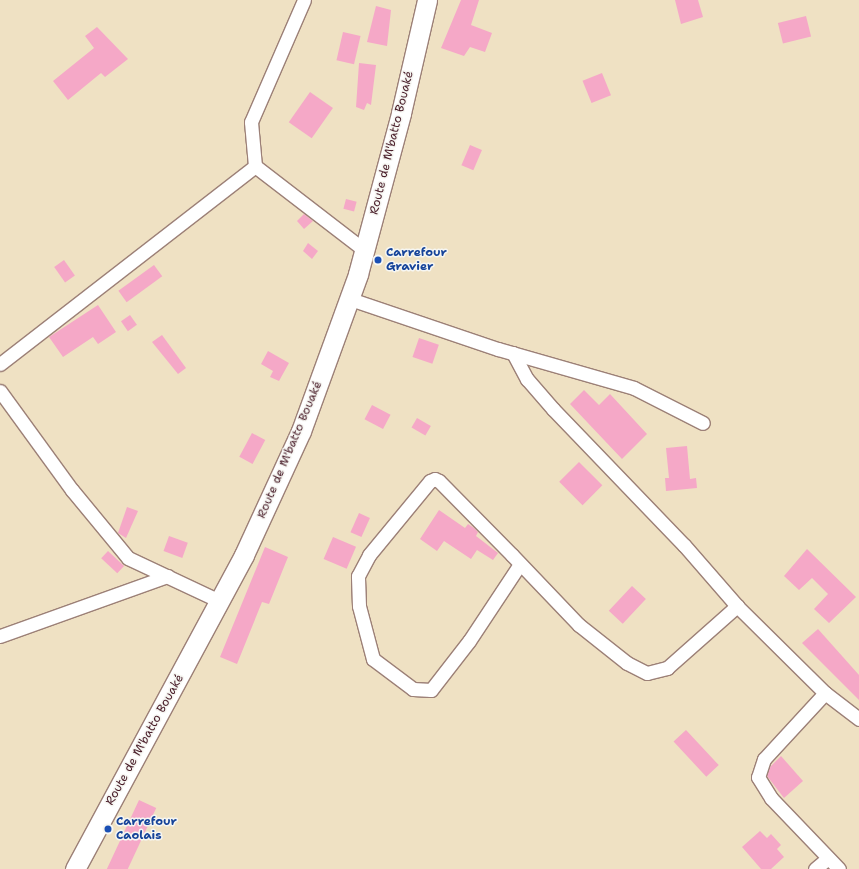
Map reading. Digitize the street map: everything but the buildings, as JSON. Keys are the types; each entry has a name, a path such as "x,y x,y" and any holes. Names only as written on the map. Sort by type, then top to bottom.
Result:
{"street":[{"path":"304,0 251,122 255,166 364,250"},
{"name":"Route de M'batto Bouaké","path":"75,869 220,601 301,431 350,299 401,114 426,0"},
{"path":"0,364 255,166"},
{"path":"350,299 513,353 634,388 702,423"},
{"path":"513,353 527,378 553,409 684,545 737,606 825,693 859,718"},
{"path":"0,391 72,490 128,558 220,601"},
{"path":"520,564 469,641 431,690 412,689 373,659 359,606 358,576 369,556 430,481 440,481 579,625 627,663 647,673 667,668 737,606"},
{"path":"0,636 168,576"},
{"path":"825,693 764,759 758,777 771,798 839,869"},
{"path":"815,869 828,858"}],"place":[{"name":"Carrefour Gravier","path":"378,260"},
{"name":"Carrefour Caolais","path":"108,829"}]}
